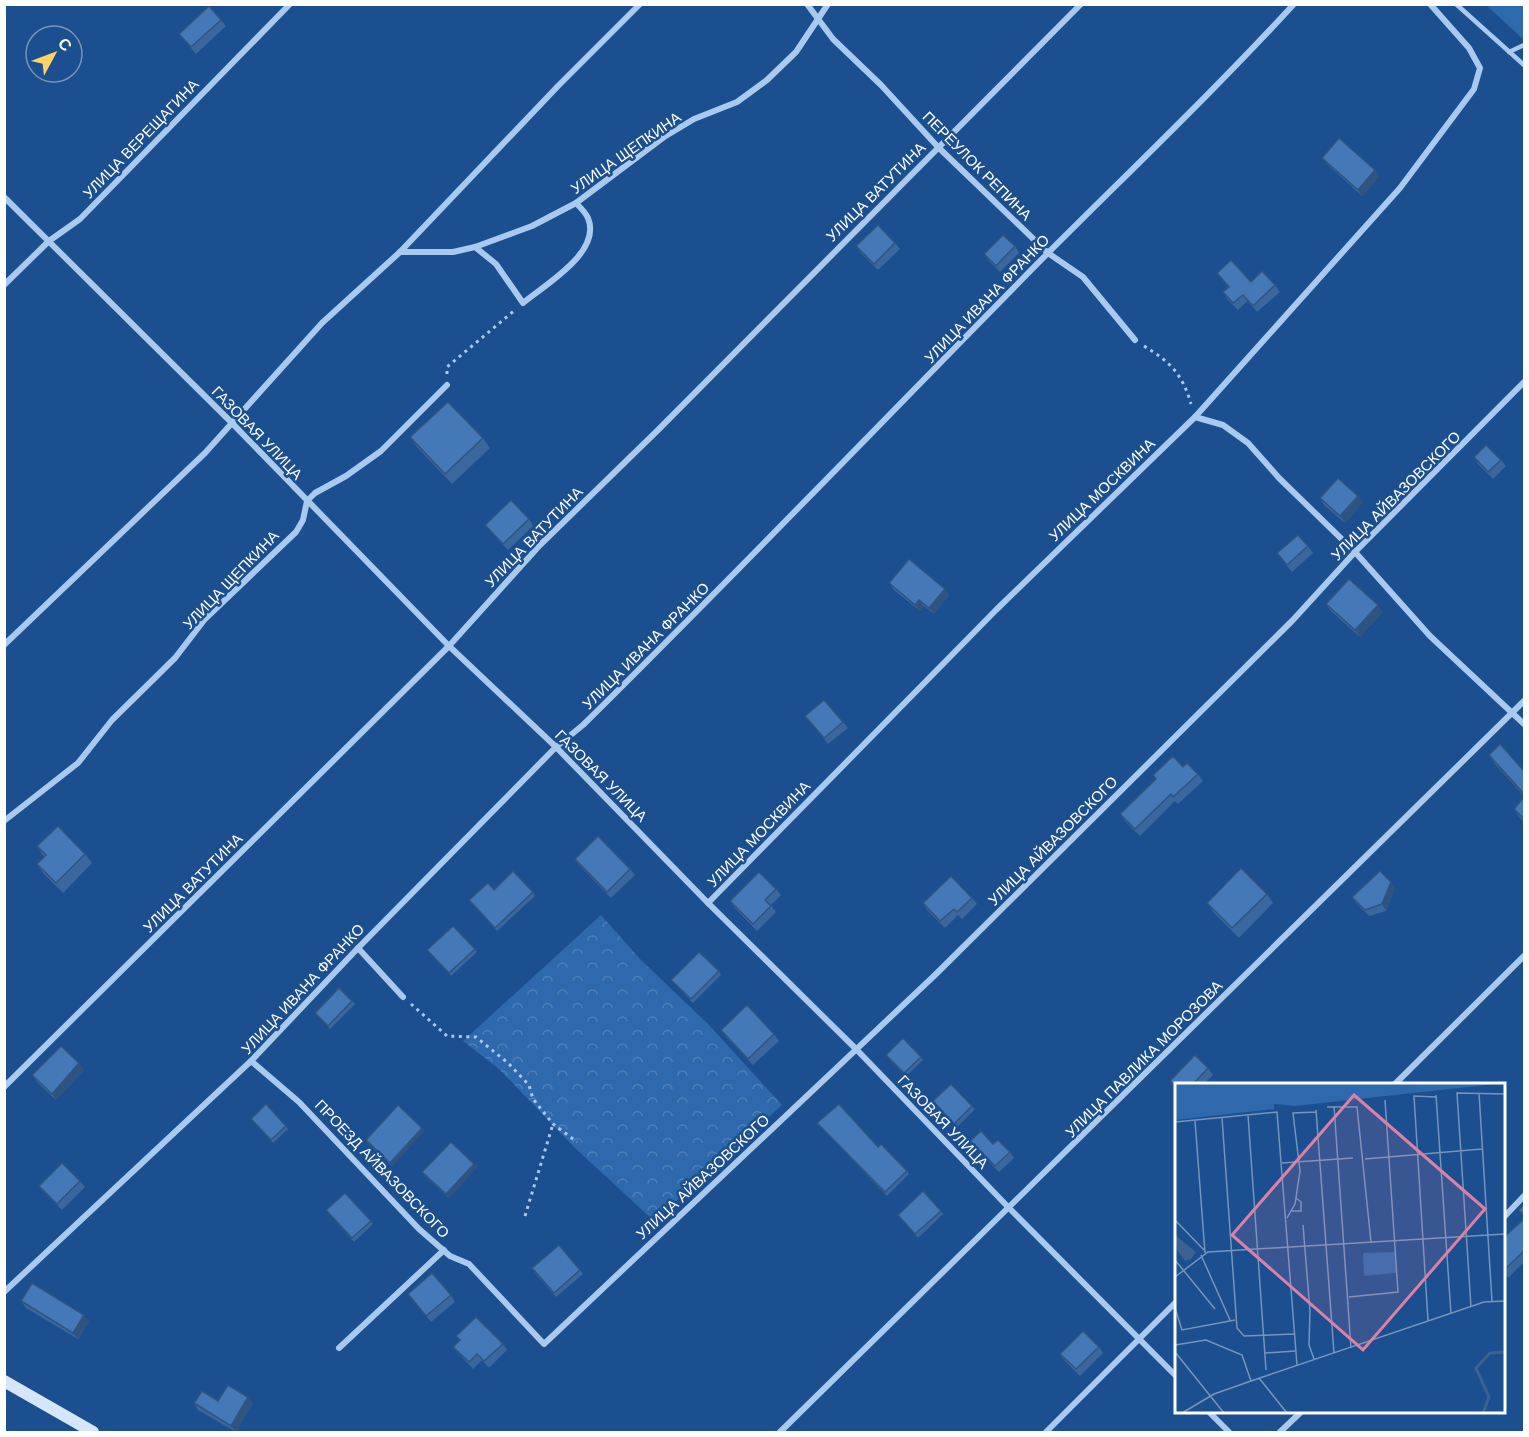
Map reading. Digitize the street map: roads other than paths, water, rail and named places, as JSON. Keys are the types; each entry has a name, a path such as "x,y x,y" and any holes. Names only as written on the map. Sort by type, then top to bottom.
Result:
{"main road":[{"path":"4,1381 93,1432"}],"street":[{"name":"УЛИЦА ВЕРЕЩАГИНА","path":"4,285 49,241 80,219 290,4"},
{"path":"4,645 205,453 322,323 400,252 558,86 640,4"},
{"name":"ПЕРЕУЛОК РЕПИНА","path":"807,4 817,21 938,147 1048,253 1083,277 1135,340"},
{"name":"УЛИЦА ЩЕПКИНА","path":"400,252 453,252 475,246 532,226 576,203 664,137 694,119 737,102 767,80 796,52 828,4"},
{"name":"УЛИЦА ВАТУТИНА","path":"4,1087 449,646 540,545 658,430 1082,4"},
{"name":"УЛИЦА ИВАНА ФРАНКО","path":"4,1292 251,1061 358,948 556,747 583,725 739,571 1048,253 1216,89 1294,4"},
{"name":"УЛИЦА МОСКВИНА","path":"708,903 996,610 1195,417 1400,188 1474,89 1480,68 1469,48 1430,4"},
{"name":"ГАЗОВАЯ УЛИЦА","path":"4,197 231,422 449,646 556,747 1175,1375"},
{"path":"475,246 496,264 523,303 584,253 590,236 588,218 576,203"},
{"name":"УЛИЦА АЙВАЗОВСКОГО","path":"544,1344 857,1050 1292,621 1355,552 1524,382"},
{"path":"307,501 315,493 346,476 381,451 447,385"},
{"path":"1195,417 1223,425 1248,443 1279,478 1355,552 1430,636 1524,724"},
{"name":"УЛИЦА ЩЕПКИНА","path":"4,821 78,763 112,720 175,658 205,619 296,532 303,520 307,501"},
{"name":"УЛИЦА ПАВЛИКА МОРОЗОВА","path":"780,1432 1010,1209 1524,701"},
{"path":"358,948 403,997"},
{"path":"1396,1083 1524,956"},
{"name":"ПРОЕЗД АЙВАЗОВСКОГО","path":"251,1061 299,1102 419,1228 444,1250 469,1264 544,1344"},
{"path":"1505,1215 1524,1196"},
{"path":"339,1348 444,1250"},
{"path":"1046,1432 1175,1303"},
{"path":"1210,1413 1229,1432"},
{"path":"1280,1432 1300,1413"}],"lane":[{"path":"1456,4 1524,65"},
{"path":"1509,52 1524,45"}]}
